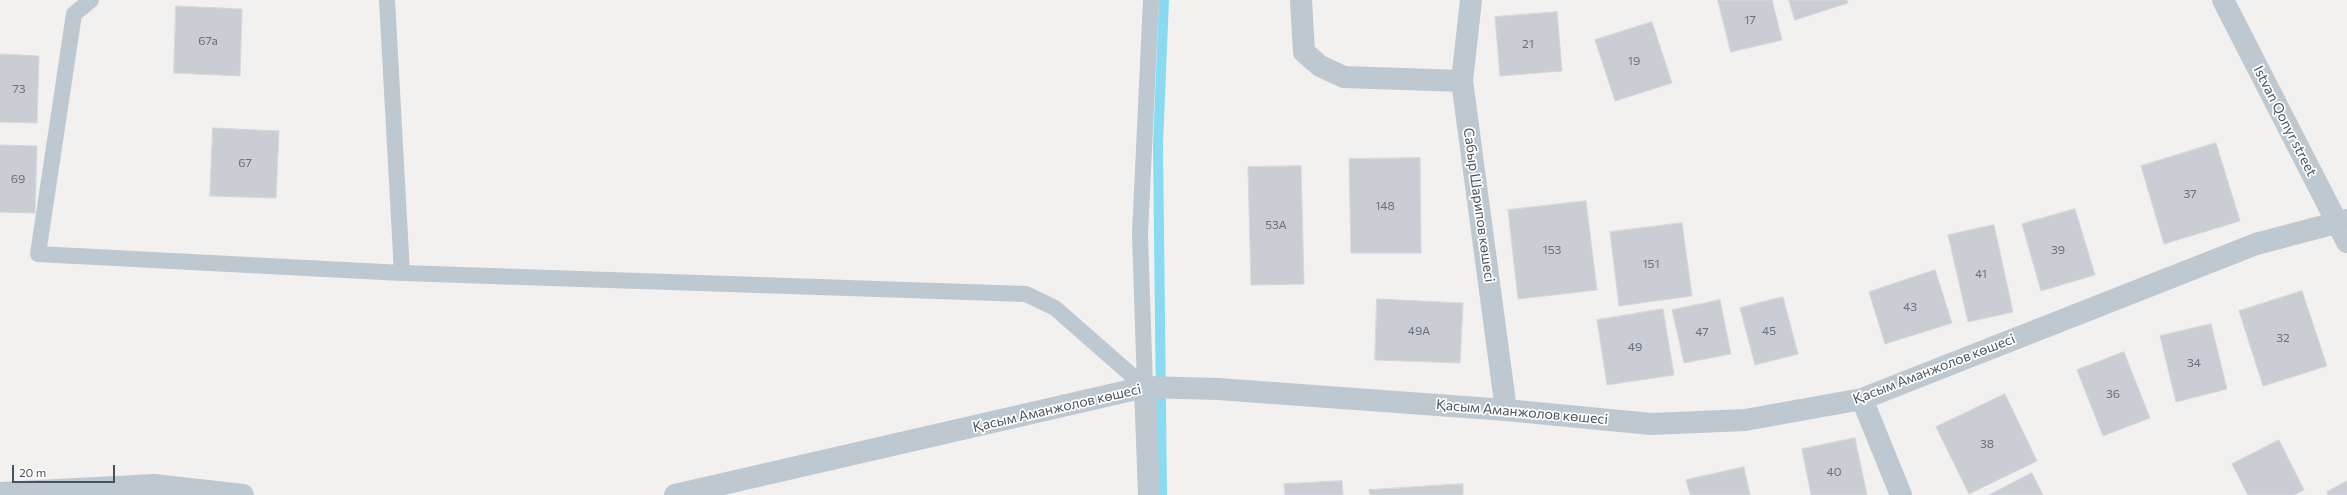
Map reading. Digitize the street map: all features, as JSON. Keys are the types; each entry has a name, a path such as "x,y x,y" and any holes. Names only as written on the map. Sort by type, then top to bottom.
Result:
{"street":[{"path":"1301,0 1304,52 1320,66 1344,77 1462,81"},
{"name":"Сабыр Шарипов көшесі","path":"1471,0 1462,81 1506,410"},
{"name":"Istvan Qonyr street","path":"2223,0 2342,221 2347,242"},
{"name":"Қасым Аманжолов көшесі","path":"675,495 1151,387 1218,389 1506,410 1651,424 1745,420 1862,399 2256,244 2342,221"},
{"path":"1149,495 1151,387"},
{"path":"1862,399 1901,495"},
{"path":"0,493 154,485 243,495"}],"lane":[{"path":"91,0 74,14 38,254 402,273 1026,294 1055,308 1151,387"},
{"path":"387,0 402,273"},
{"path":"1151,0 1140,234 1151,387"}],"building":[{"path":"1718,0 1772,0 1782,40 1731,52"},
{"path":"1789,0 1847,0 1848,3 1795,20"},
{"path":"176,6 242,9 240,76 174,73"},
{"path":"1557,12 1562,71 1500,76 1495,17"},
{"path":"1652,22 1672,83 1615,101 1595,40"},
{"path":"0,54 39,56 37,123 0,122"},
{"path":"213,128 279,131 276,198 210,196"},
{"path":"2216,143 2240,221 2164,244 2141,166"},
{"path":"0,145 37,146 35,213 0,212"},
{"path":"1420,158 1421,253 1351,253 1349,159"},
{"path":"1301,166 1304,284 1251,285 1248,167"},
{"path":"1586,201 1597,290 1518,299 1508,210"},
{"path":"2075,209 2095,275 2041,291 2022,224"},
{"path":"1682,223 1692,296 1619,306 1610,232"},
{"path":"1994,225 2013,312 1968,322 1948,235"},
{"path":"1935,270 1952,323 1885,344 1869,292"},
{"path":"2302,291 2327,366 2263,386 2239,311"},
{"path":"1783,297 1798,354 1755,365 1740,308"},
{"path":"1377,299 1463,303 1460,363 1375,360"},
{"path":"1720,300 1731,354 1684,363 1672,310"},
{"path":"1663,309 1674,375 1607,385 1597,320"},
{"path":"2211,324 2227,389 2176,402 2160,336"},
{"path":"2124,352 2150,418 2103,436 2077,370"},
{"path":"2005,394 2037,461 1969,494 1936,427"},
{"path":"1855,438 1867,495 1811,495 1802,449"},
{"path":"2279,440 2304,490 2294,495 2248,495 2232,464"},
{"path":"1744,467 1750,495 1690,495 1686,480"},
{"path":"2032,473 2043,495 1989,495"},
{"path":"1342,481 1343,495 1285,495 1284,484"},
{"path":"2347,481 2347,495 2328,495 2327,492"},
{"path":"1463,484 1463,495 1370,495 1369,490"}],"waterway":[{"path":"1162,495 1158,144 1164,0"}]}
